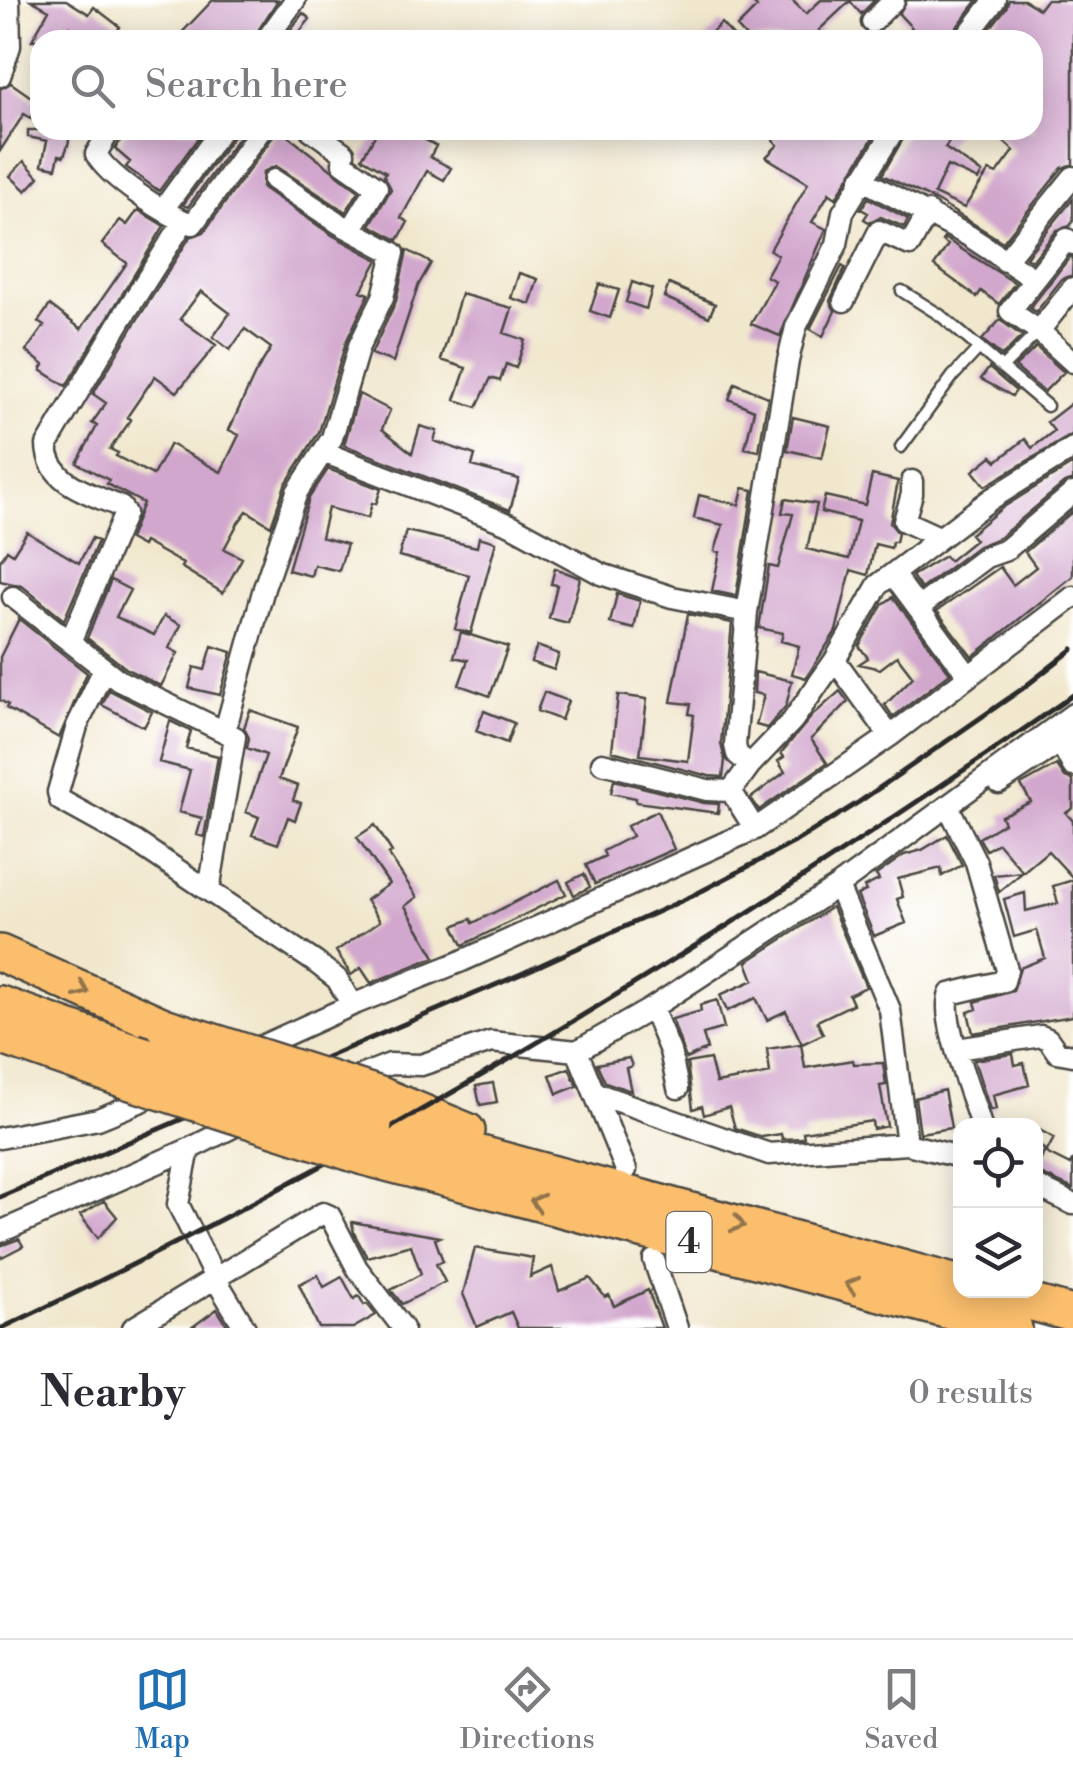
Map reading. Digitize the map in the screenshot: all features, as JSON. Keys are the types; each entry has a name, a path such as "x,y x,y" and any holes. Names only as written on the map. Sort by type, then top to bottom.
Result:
{"highway":[{"path":"0,953 373,1126"},
{"name":"4","path":"0,1004 130,1066"},
{"name":"4","path":"0,1036 373,1126 614,1179 953,1282"},
{"name":"4","path":"373,1126 1014,1328"},
{"path":"1015,1298 1073,1314"}],"street":[{"path":"0,76 8,0"},
{"path":"273,30 294,0"},
{"path":"872,22 894,0"},
{"path":"972,30 994,0"},
{"path":"104,140 97,158 120,182 184,221 196,223 255,140"},
{"path":"164,208 213,140"},
{"path":"325,140 344,153 343,163 376,187 351,230"},
{"path":"750,765 737,754 735,745 747,612 796,328 837,244 843,212 887,140"},
{"path":"1005,261 1073,177"},
{"path":"861,178 893,198 928,212 1034,279"},
{"path":"224,731 264,588 297,492 332,438 359,346 383,297 394,253 274,180"},
{"path":"844,300 893,198"},
{"path":"878,231 910,245 928,212"},
{"path":"70,642 125,513 121,507 59,478 48,460 47,445 184,221"},
{"path":"1073,244 1067,239 1010,311 1073,362"},
{"path":"1039,331 1073,288"},
{"path":"730,791 794,720 835,660 878,585 991,499 1073,448"},
{"path":"322,452 510,525 600,574 672,596 747,612"},
{"path":"912,481 904,520 939,537"},
{"path":"918,608 986,557 1006,550 1073,493"},
{"path":"893,574 968,675"},
{"path":"14,597 120,681 234,737 209,890"},
{"path":"0,1138 98,1119 134,1106 352,1005 462,961 755,829 890,736 1073,597"},
{"path":"835,660 890,736"},
{"path":"104,669 77,726 58,792 60,800 136,842 337,979 352,1005"},
{"path":"950,811 1073,714"},
{"path":"0,1232 189,1149 225,1128 390,1064 420,1065 492,1042 577,1051 652,1008 1067,738 1073,766"},
{"path":"602,763 707,790 730,791"},
{"path":"730,791 755,829"},
{"path":"950,811 976,862 1007,970 1004,982 950,994 946,1020 979,1118"},
{"path":"838,886 890,1010 906,1144"},
{"path":"652,1008 670,1051 678,1088"},
{"path":"957,1048 1041,1036 1057,1052 1073,1055"},
{"path":"577,1051 595,1093 614,1179"},
{"path":"595,1093 769,1154 906,1144 953,1155"},
{"path":"189,1149 178,1204 245,1328"},
{"path":"1043,1189 1073,1204"},
{"path":"134,1328 323,1214 330,1216 357,1268 404,1328"},
{"path":"654,1260 677,1328"}],"lane":[{"path":"902,292 940,314 1048,406"},
{"path":"1003,367 1039,331"},
{"path":"901,448 953,376 979,348"}],"building":[{"path":"31,0 66,0 89,14 94,7 120,27 38,30 49,10"},
{"path":"213,0 278,0 258,30 184,30"},
{"path":"750,0 792,0 806,14 821,0 875,0 861,14 850,1 819,30 740,30 737,27 757,7"},
{"path":"907,0 978,0 955,30 910,30 899,14"},
{"path":"1009,0 1024,0 1039,9 1046,0 1073,0 1073,164 1062,168 1003,242 935,200 882,175 902,140 950,140 945,148 982,173 978,180 947,166 934,194 964,208 989,171 997,174 1014,151 1002,140 1043,140 1043,30 989,30"},
{"path":"303,13 310,19 301,30 290,30"},
{"path":"11,83 30,96 30,117 24,114 0,151 0,89"},
{"path":"42,140 69,140 56,168 42,165 47,141"},
{"path":"121,140 197,140 159,191 126,167 130,162 115,149"},
{"path":"231,140 237,140 188,207 183,205"},
{"path":"271,140 293,140 359,191 346,212 276,166 263,172 262,187 332,235 378,260 361,291 369,294 346,342 319,432 285,485 271,526 247,511 238,523 224,549 242,558 223,593 181,567 183,564 144,542 142,546 129,539 143,503 77,463 97,426 92,423 106,403 93,394 190,237 204,232","holes":["201,291 230,313 213,337 230,350 245,329 271,348 229,430 239,435 221,472 170,444 153,475 116,456 118,453 110,449 155,376 177,392 216,345 180,319"]},
{"path":"372,140 426,140 436,146 430,157 451,168 444,180 427,171 401,218 408,222 398,240 370,225 391,189 386,172 362,158"},
{"path":"773,140 872,140 836,198 829,193 812,222 826,229 780,336 751,324 775,281 766,276 778,255 770,250 808,183 766,157 778,145"},
{"path":"24,161 39,177 26,191 10,176"},
{"path":"868,198 908,219 904,227 881,217 869,222 864,219 868,213 861,209"},
{"path":"1073,199 1070,226 1057,230 1032,261 1026,257"},
{"path":"138,210 164,226 66,386 41,370 44,365 26,351 44,326 38,322 50,305 81,329 127,263 102,244 120,220 127,225"},
{"path":"944,238 1015,283 999,304 981,291 977,297 934,266 948,245 942,241"},
{"path":"407,250 431,263 418,286 393,362 371,354 396,301"},
{"path":"1070,257 1072,275 1062,279 1036,312 1030,308"},
{"path":"842,266 845,268 830,301 835,311 823,336 810,329"},
{"path":"519,273 538,279 530,304 511,298"},
{"path":"632,282 652,289 646,309 626,302"},
{"path":"599,284 619,290 610,318 590,311"},
{"path":"669,284 715,304 709,317 664,297"},
{"path":"461,294 512,308 504,333 525,340 516,368 506,364 500,381 491,378 477,407 455,400 466,368 441,360"},
{"path":"1000,320 1022,336 1002,356 982,340"},
{"path":"1036,347 1064,372 1044,392 1015,367"},
{"path":"989,368 1016,391 1012,396 981,379"},
{"path":"735,383 768,397 759,451 745,448 754,410 729,399"},
{"path":"359,394 390,410 382,429 412,453 420,426 437,431 434,441 475,455 472,466 519,479 510,510 344,445"},
{"path":"1073,402 1073,434 985,486 973,471 992,456 997,461 1025,439 1032,448 1054,431 1047,422"},
{"path":"793,417 830,426 822,458 787,450"},
{"path":"1073,464 1073,480 1064,483 999,538 978,546 921,589 912,576 945,556 949,561 975,540 970,534 1002,508"},
{"path":"328,469 381,489 376,504 372,503 368,518 328,508 321,537 347,544 339,571 314,565 311,576 288,570 309,498"},
{"path":"872,475 898,481 890,523 898,533 896,542 892,542 891,548 875,544 868,575 851,570 836,631 806,678 792,674 799,646 781,641 783,633 759,628 769,566 778,568 793,514 782,513 785,499 817,504 807,549 849,559 858,521 821,512 825,496 865,505"},
{"path":"743,488 753,490 736,596 712,591 720,552 715,551 723,525 694,518 699,495 739,505"},
{"path":"1073,511 1073,576 972,657 937,611 1000,567 1013,585 1036,567 1025,552"},
{"path":"406,531 477,547 479,537 496,542 471,633 455,629 469,575 399,556"},
{"path":"27,532 79,563 92,538 98,541 64,620 22,586 0,581 0,561 7,550 13,554"},
{"path":"555,568 580,578 568,623 549,618 557,585 551,584"},
{"path":"111,580 130,590 116,617 154,635 164,616 181,625 169,648 178,653 161,686 127,669 87,638"},
{"path":"617,594 640,601 634,629 610,623"},
{"path":"893,597 950,673 893,717 885,705 913,677 897,656 880,669 859,664 868,658 859,646 883,604"},
{"path":"688,614 732,623 721,744 725,760 723,777 612,751 618,695 647,699 640,755 688,761 694,715 689,714 691,704 671,702"},
{"path":"19,619 87,673 59,738 6,708 8,705 0,700 0,657"},
{"path":"461,632 508,647 490,696 459,685 468,660 454,657"},
{"path":"212,646 232,652 220,695 189,688 194,667 205,670"},
{"path":"537,646 559,654 554,670 531,662"},
{"path":"755,672 792,681 786,706 767,728 756,725 764,695 754,693"},
{"path":"109,690 152,712 144,727 102,705"},
{"path":"840,691 848,702 811,739 827,763 759,810 751,798 785,772 778,761 784,757 781,753 813,715"},
{"path":"544,692 568,701 561,720 537,711"},
{"path":"250,710 298,727 279,779 298,786 293,800 301,803 295,820 288,817 278,844 252,835 259,817 246,812 266,755 247,748 249,738 244,728"},
{"path":"484,711 514,723 507,743 476,731"},
{"path":"170,721 191,731 186,748 218,756 204,837 197,835 202,818 179,812 190,770 159,762"},
{"path":"1057,765 1065,777 1073,780 1073,808 1066,813 1073,821 1073,878 1048,851 1023,872 998,843 986,850 979,838 1004,823 1001,816 1031,802 1021,785"},
{"path":"614,780 719,804 718,813 636,802 636,798 611,793"},
{"path":"657,811 674,849 595,884 586,865 632,836 627,826"},
{"path":"375,825 392,852 388,854 417,897 405,906 435,957 371,983 361,968 351,975 336,951 380,921 366,900 389,884 357,837"},
{"path":"947,835 962,865 942,876 941,868 898,879 903,897 897,899 906,923 874,936 857,895 904,855 922,850"},
{"path":"1023,872 999,892 994,875"},
{"path":"584,874 590,887 574,895 568,882"},
{"path":"559,880 566,894 463,945 454,926 471,919 473,923"},
{"path":"1073,880 1073,1016 973,1033 968,1012 977,1009 975,1002 1013,991 1020,968 1045,958 1037,930 1014,937 1004,899 1025,893 1026,911 1058,903 1053,886"},
{"path":"832,907 866,987 849,995 853,1004 817,1021 823,1034 802,1044 786,1011 767,1020 756,998 727,1011 720,995 754,980 747,962"},
{"path":"717,1000 724,1028 703,1034 707,1049 686,1059 672,1019 701,1011 700,1005"},
{"path":"801,1044 805,1068 853,1060 854,1064 883,1063 886,1085 880,1086 887,1126 873,1129 872,1121 803,1132 804,1138 782,1139 781,1134 762,1137 735,1128 729,1107 704,1115 702,1106 693,1109 687,1063 710,1059 716,1083 770,1073 767,1049"},
{"path":"1013,1054 1015,1065 1024,1063 1029,1085 993,1095 996,1109 990,1110 974,1060"},
{"path":"629,1058 632,1066 626,1068 631,1091 605,1082 597,1064"},
{"path":"569,1068 577,1086 557,1094 550,1075"},
{"path":"493,1083 497,1102 480,1105 476,1086"},
{"path":"944,1090 951,1128 920,1133 915,1098"},
{"path":"1043,1132 1054,1138 1047,1151 1043,1148"},
{"path":"1043,1154 1070,1165 1073,1159 1073,1189 1043,1175"},
{"path":"104,1201 117,1217 98,1238 80,1215"},
{"path":"352,1222 440,1237 435,1239 443,1261 436,1264 445,1282 402,1304 391,1290 421,1274 411,1245 367,1257"},
{"path":"19,1239 23,1246 0,1258 0,1246"},
{"path":"475,1248 533,1258 530,1277 552,1267 559,1291 590,1278 605,1297 609,1295 614,1306 648,1290 662,1328 518,1328 511,1312 477,1327 463,1294"},
{"path":"318,1275 324,1287 342,1277 354,1299 359,1296 376,1315 353,1328 319,1328 299,1284"},
{"path":"217,1309 229,1328 191,1328"}],"railway":[{"path":"0,1197 521,974 692,896 795,842 859,802 1073,649"},
{"path":"2,1328 280,1188 551,1034 815,869 1073,695"}]}
